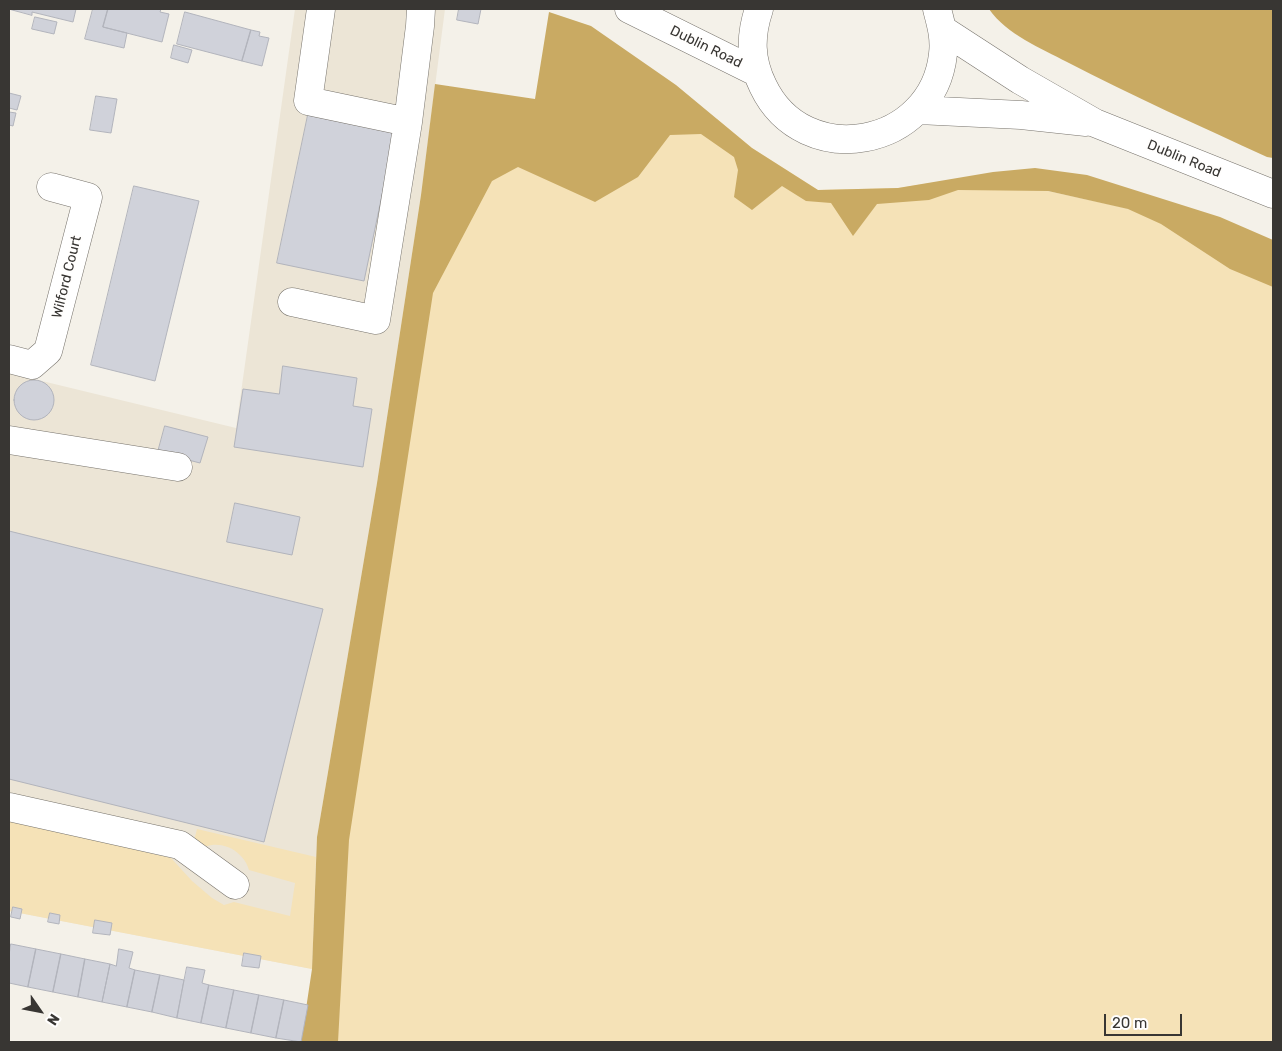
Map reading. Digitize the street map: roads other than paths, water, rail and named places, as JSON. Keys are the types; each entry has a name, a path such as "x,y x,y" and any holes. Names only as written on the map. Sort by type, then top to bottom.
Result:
{"main road":[{"path":"322,9 308,102 408,122"},
{"path":"292,302 376,320 408,122 421,9"},
{"name":"Dublin Road","path":"628,9 756,72"},
{"path":"759,9 754,25 752,48 756,72 768,98 786,118 809,132 834,139 859,140 883,134 902,123 918,110 930,94 939,76 944,53 940,19"},
{"name":"Dublin Road","path":"940,19 1020,80 1095,123 1273,194"},
{"name":"Dublin Road","path":"918,110 1020,115 1095,123"},
{"name":"Wilford Court","path":"9,359 32,365 48,351 88,197 51,187"},
{"path":"9,440 178,467"},
{"path":"9,807 180,845 235,885"}]}
